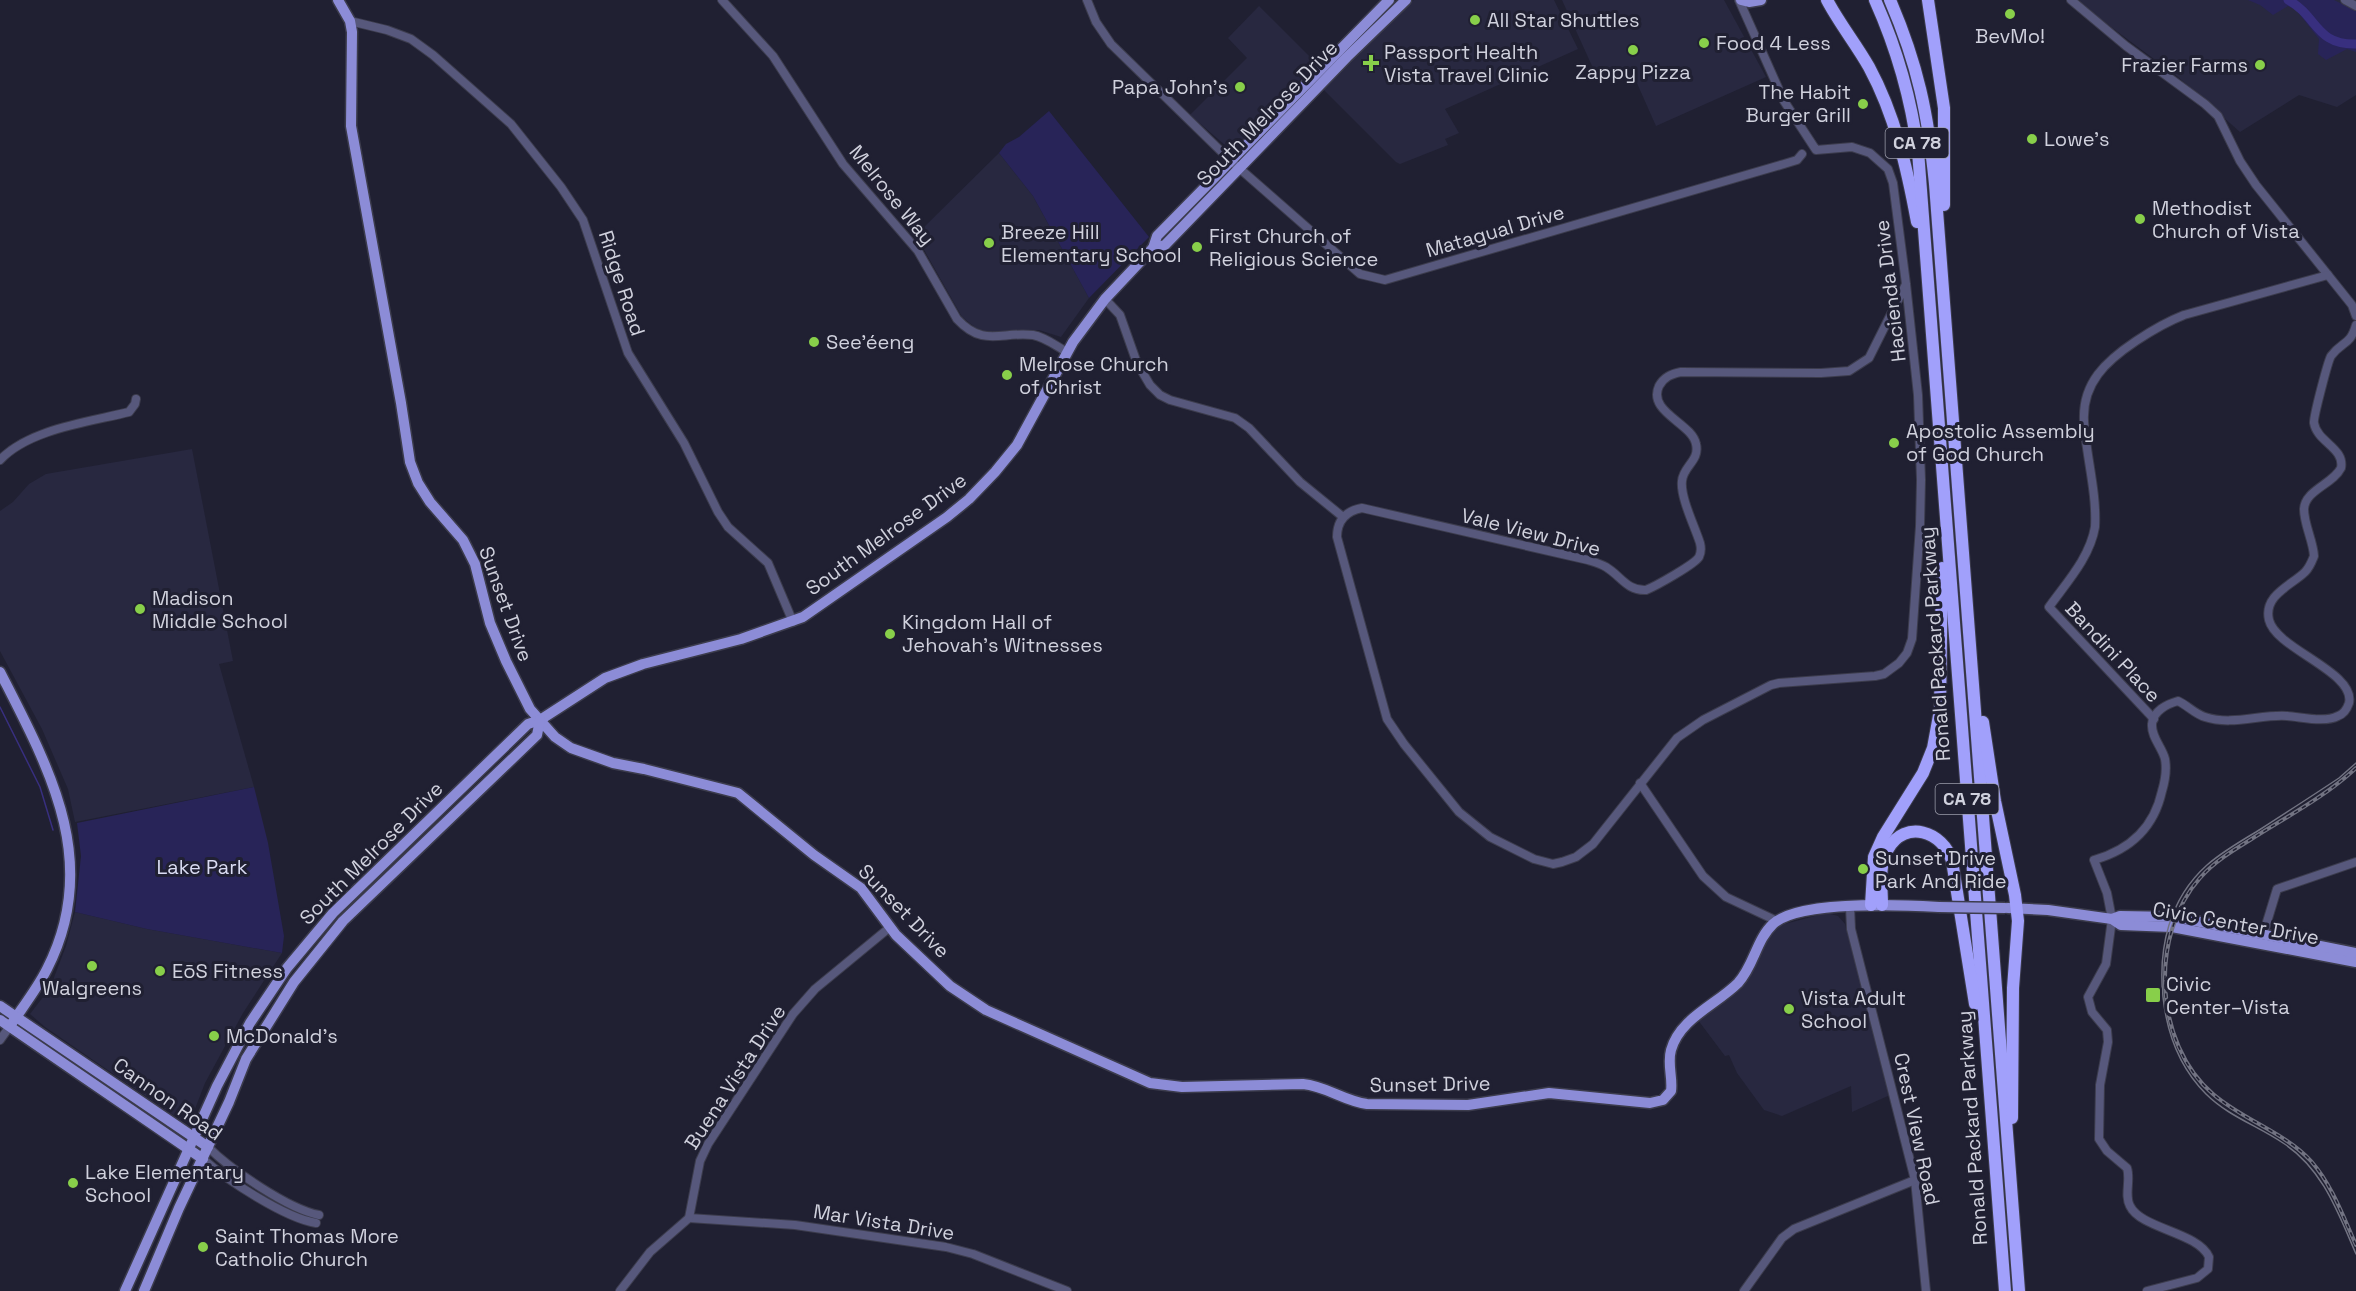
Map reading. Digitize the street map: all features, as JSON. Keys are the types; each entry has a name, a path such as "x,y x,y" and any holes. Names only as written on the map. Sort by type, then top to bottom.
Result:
{"highway":[{"path":"1827,0 1869,68 1890,114 1907,170 1929,291"},
{"name":"Ronald Packard Parkway","path":"1875,0 1899,62 1911,106 1918,151 2005,1291"},
{"name":"Ronald Packard Parkway","path":"1890,0 1913,60 1923,94 1929,128 1939,230 2019,1291"},
{"path":"1928,0 1944,108 1944,204 1939,230"},
{"path":"1876,905 1873,868 1878,846 1923,773 1937,730 1940,710 1944,507"},
{"path":"1968,613 2011,908 2018,921 2014,961 2012,1125 2009,1173"},
{"path":"1876,905 1883,862 1894,840 1906,833 1921,832 1936,837 1942,842 1952,861 1989,1090"}],"main road":[{"name":"Sunset Drive","path":"338,0 350,21 352,32 351,126 410,462 418,483 430,502 463,540 475,564 496,639 530,709 555,737 572,748 593,756 738,793 814,855 861,888 873,902 889,928 950,986 986,1010 1150,1083 1182,1087 1303,1084 1317,1086 1351,1102 1367,1104 1468,1105 1549,1093 1650,1103 1663,1100 1671,1091 1671,1052 1681,1031 1695,1016 1740,981 1753,961 1764,935 1777,921"},
{"name":"South Melrose Drive","path":"125,1291 217,1086 245,1032 287,968 333,913 528,724 540,720 605,678 644,664 741,639 803,618 947,517 969,499 1017,445 1067,352 1105,300 1153,248 1157,236 1235,165 1388,3 1406,0"},
{"path":"1740,0 1749,2 1761,0"},
{"path":"0,672 44,759 52,780 62,812 70,868 67,914 57,946 47,971 13,1022"},
{"name":"South Melrose Drive","path":"144,1291 179,1207 203,1159 248,1055 294,982 343,921 537,735 540,720"},
{"path":"406,842 415,851"},
{"path":"1777,921 1815,910 1876,905"},
{"name":"Civic Center Drive","path":"1876,905 2011,908 2112,919 2120,916 2175,917 2356,953"},
{"name":"Civic Center Drive","path":"2112,919 2121,925 2177,927 2356,962"},
{"name":"Cannon Road","path":"0,1006 13,1022 103,1083 208,1147"},
{"name":"Cannon Road","path":"0,1020 13,1022"},
{"path":"245,1032 247,1036 244,1044 248,1055"},
{"name":"Cannon Road","path":"103,1083 203,1159"}],"street":[{"name":"Melrose Way","path":"722,0 773,56 843,164 918,251 957,319 964,327 989,338 1020,335 1041,337 1067,352"},
{"name":"Matagual Drive","path":"1087,0 1096,22 1111,44 1235,165 1360,274 1385,280 1784,164 1797,160 1802,154"},
{"name":"Hacienda Drive","path":"1640,783 1677,738 1690,728 1771,685 1798,680 1884,674 1904,658 1912,639 1920,526 1918,395 1893,183 1888,169 1870,153 1852,147 1816,150 1784,101 1740,0"},
{"path":"2071,0 2218,116 2240,160 2256,185 2354,308 2356,316"},
{"path":"2345,0 2356,6"},
{"name":"Ridge Road","path":"350,21 387,30 411,39 433,55 511,124 561,187 583,220 628,353 684,443 718,512 728,527 768,563 793,622"},
{"name":"Bandini Place","path":"2154,719 2049,607 2084,558 2096,527 2084,420 2086,401 2096,374 2114,356 2162,323 2328,275"},
{"name":"Vale View Drive","path":"1343,517 1353,510 1362,508 1584,559 1605,567 1627,586 1638,591 1646,590 1693,564 1699,558 1701,550 1701,543 1682,490 1684,474 1696,458 1697,446 1694,438 1661,408 1657,390 1666,377 1681,372 1821,373 1850,371 1869,358 1906,284"},
{"path":"1105,300 1120,315 1137,363 1150,385 1160,395 1170,400 1235,418 1249,428 1300,482 1343,517 1337,537 1387,719 1404,744 1468,821 1509,849 1553,864 1576,857 1593,844 1640,783 1703,876 1726,897 1777,921"},
{"path":"2147,1291 2198,1278 2208,1269 2209,1257 2200,1246 2133,1210 2128,1200 2127,1168 2102,1146 2099,1139 2100,1086 2108,1042 2107,1030 2092,1012 2088,997 2106,964 2112,919 2107,893 2094,860 2124,849 2150,824 2156,812 2166,777 2165,760 2153,732 2152,723 2166,704 2178,701 2206,717 2238,720 2283,716 2331,718 2345,712 2349,699 2345,684 2279,635 2269,621 2270,608 2276,596 2286,585 2305,572 2314,556 2304,510 2307,500 2342,468 2340,456 2319,434 2314,417 2328,362 2334,353 2352,338 2356,325"},
{"path":"0,460 13,447 38,435 129,412 136,399"},
{"path":"2263,935 2277,889 2356,862"},
{"name":"Crest View Road","path":"1850,907 1851,929 1914,1179 1926,1291"},
{"name":"Buena Vista Drive","path":"689,1218 695,1180 706,1148 793,1014 815,989 889,928"},
{"path":"0,1040 13,1022"},
{"name":"Cannon Road","path":"203,1159 280,1210 306,1221 317,1219 285,1203 208,1147"},
{"path":"1744,1291 1782,1238 1794,1229 1914,1179"},
{"path":"620,1291 650,1252 689,1218"},
{"name":"Mar Vista Drive","path":"689,1218 795,1225 946,1247 973,1254 1067,1291"}],"shaded area":[{"path":"1414,0 1554,0 1578,49 1445,109 1459,133 1445,139 1448,145 1400,164 1323,89 1392,18"},
{"path":"1562,0 1724,0 1766,77 1656,126 1632,72 1598,79"},
{"path":"2079,0 2356,0 2356,95 2337,107 2299,95 2240,132 2178,77 2083,6"},
{"path":"1259,6 1316,63 1232,151 1190,115 1247,58 1228,38"},
{"name":"Breeze Hill Elementary School","path":"999,153 1033,196 1089,298 1061,337 1039,330 990,333 976,328 962,317 923,248 914,237"},
{"path":"192,449 233,661 219,664 254,787 75,822 68,789 42,729 0,651 0,511 13,502 29,484 46,474"},
{"path":"75,912 147,929 282,953 243,1013 205,1083 193,1114 182,1121 45,1027 30,1014 50,988 66,946"},
{"name":"Vista Adult School","path":"1826,913 1838,916 1845,924 1890,1095 1852,1112 1851,1086 1782,1116 1764,1110 1737,1073 1729,1055 1725,1056 1698,1020 1745,982 1754,970 1769,936 1781,925"}],"green space":[{"path":"2248,0 2334,0 2356,11 2356,52 2347,49 2326,60 2318,54 2319,39 2297,11 2288,6 2273,15 2260,5"},
{"path":"1049,111 1149,237 1089,298 1033,196 999,153 1006,144 1019,137"},
{"name":"Lake Park","path":"254,787 268,843 284,936 282,953 147,929 75,912 81,856 77,823"}],"waterway":[{"path":"2288,0 2306,14 2324,35 2332,40 2356,44"},
{"path":"0,707 40,787 53,830"}],"tram line":[{"path":"2356,763 2339,778 2231,847 2194,878 2175,909 2169,925 2162,960 2163,997 2168,1024 2176,1050 2189,1073 2215,1102 2233,1115 2283,1143 2309,1166 2328,1193 2356,1254"}],"railway":[{"path":"2356,768 2318,797 2224,857 2200,878 2183,902 2172,929 2166,958 2165,989 2170,1019 2179,1047 2193,1073 2225,1103 2289,1142 2311,1161 2331,1190 2356,1245"}],"place":[{"name":"BevMo!","path":"2010,14"},
{"name":"All Star Shuttles","path":"1475,20"},
{"name":"Food 4 Less","path":"1704,43"},
{"name":"Zappy Pizza","path":"1633,50"},
{"name":"Passport Health Vista Travel Clinic","path":"1371,63"},
{"name":"Frazier Farms","path":"2260,65"},
{"name":"Papa John's","path":"1240,87"},
{"name":"The Habit Burger Grill","path":"1863,104"},
{"name":"Lowe's","path":"2032,139"},
{"name":"Methodist Church of Vista","path":"2140,219"},
{"name":"Breeze Hill Elementary School","path":"989,243"},
{"name":"First Church of Religious Science","path":"1197,247"},
{"name":"See'éeng","path":"814,342"},
{"name":"Melrose Church of Christ","path":"1007,375"},
{"name":"Apostolic Assembly of God Church","path":"1894,443"},
{"name":"Madison Middle School","path":"140,609"},
{"name":"Kingdom Hall of Jehovah’s Witnesses","path":"890,634"},
{"name":"Sunset Drive Park And Ride","path":"1863,869"},
{"name":"Walgreens","path":"92,966"},
{"name":"EōS Fitness","path":"160,971"},
{"name":"Civic Center–Vista","path":"2153,995"},
{"name":"Vista Adult School","path":"1789,1009"},
{"name":"McDonald's","path":"214,1036"},
{"name":"Lake Elementary School","path":"73,1183"},
{"name":"Saint Thomas More Catholic Church","path":"203,1247"}]}
